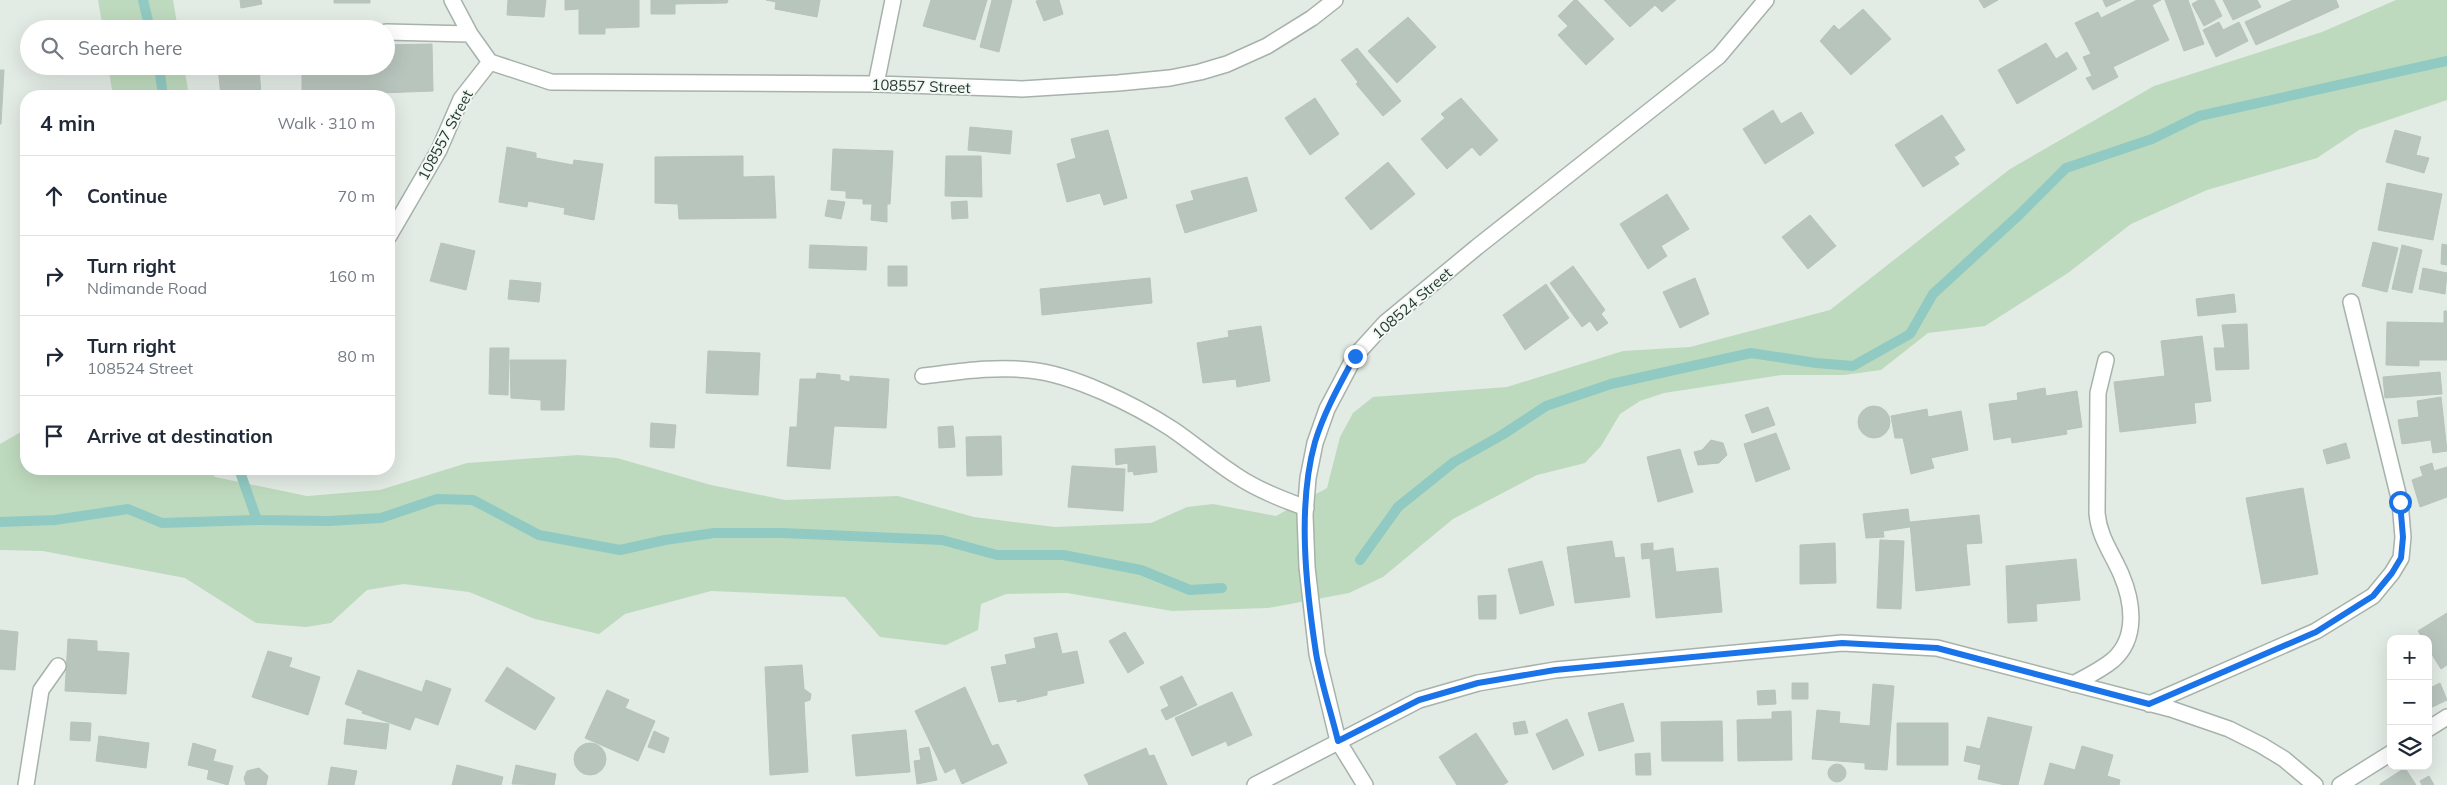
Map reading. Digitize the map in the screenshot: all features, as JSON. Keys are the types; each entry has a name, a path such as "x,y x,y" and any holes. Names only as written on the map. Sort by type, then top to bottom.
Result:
{"street":[{"path":"452,0 470,34 490,62"},
{"path":"876,84 893,0"},
{"name":"108557 Street","path":"395,226 439,150 460,99 490,62 551,82 876,84 1022,89 1170,78 1227,64 1267,46 1312,18 1336,0"},
{"name":"108524 Street","path":"1365,785 1338,741 1317,654 1307,567 1306,508 1308,478 1315,442 1327,409 1355,356 1385,323 1470,252 1718,56 1766,0"},
{"path":"395,32 470,34"},
{"path":"2149,704 2316,632 2373,596 2392,573 2401,558 2403,537 2400,502 2351,302"},
{"path":"2073,684 2114,659 2124,647 2132,622 2129,596 2098,527 2098,393 2106,360"},
{"path":"923,376 977,369 1021,370 1064,378 1118,398 1172,429 1238,477 1276,497 1306,508"},
{"path":"1255,785 1419,700 1478,683 1555,670 1842,643 1937,648 2149,704 2229,729 2284,759 2315,785"},
{"path":"26,785 41,690 58,666"},
{"path":"2432,726 2447,717"},
{"path":"2340,785 2387,756"}],"green space":[{"path":"98,0 173,0 176,20 101,20"},
{"path":"2396,0 2447,0 2447,100 2359,130 2317,158 2207,190 2131,224 2068,273 1985,326 1928,333 1881,370 1844,375 1782,375 1664,393 1640,401 1620,414 1601,446 1585,463 1537,475 1453,519 1383,577 1349,593 1268,608 1172,611 1067,593 1006,594 981,604 978,630 946,645 880,637 845,597 711,591 625,614 599,634 535,619 469,592 404,584 367,590 331,623 306,627 256,623 185,578 43,551 0,550 0,444 20,432 20,475 213,475 215,477 307,496 380,490 467,463 578,455 617,458 711,485 785,500 898,496 974,517 1055,527 1151,523 1187,507 1213,504 1276,516 1327,488 1340,437 1353,413 1373,397 1507,387 1623,351 1690,347 1830,310 2010,169 2154,86 2322,32"},
{"path":"110,75 186,75 188,90 112,90"}],"building":[{"path":"240,0 261,0 262,4 241,8"},
{"path":"334,0 370,0 370,3 334,3"},
{"path":"508,0 546,0 544,17 507,15"},
{"path":"565,0 639,0 639,27 605,28 605,34 579,34 579,9 565,10"},
{"path":"651,0 728,0 727,3 675,4 675,14 651,14"},
{"path":"766,0 820,0 817,17 775,9 776,2"},
{"path":"931,0 987,0 975,40 923,26"},
{"path":"992,0 1012,0 999,52 980,47"},
{"path":"1059,0 1063,14 1044,21 1036,1"},
{"path":"1574,0 1577,0 1614,39 1586,65 1558,35 1568,26 1558,16"},
{"path":"1604,0 1676,0 1662,12 1655,5 1630,27"},
{"path":"1979,0 1998,0 1984,8"},
{"path":"2103,0 2121,0 2106,7"},
{"path":"2137,0 2161,0 2152,5 2169,40 2113,67 2118,77 2093,90 2086,78 2092,76 2083,57 2091,54 2075,23 2098,12 2101,18"},
{"path":"2165,0 2188,0 2204,44 2184,51"},
{"path":"2199,0 2214,0 2222,16 2204,26 2192,4"},
{"path":"2223,0 2257,0 2261,7 2233,20"},
{"path":"2293,0 2336,0 2339,7 2256,45 2245,22"},
{"path":"1863,9 1891,39 1851,75 1820,41 1834,25 1839,30"},
{"path":"1408,17 1436,47 1397,83 1368,51"},
{"path":"2219,22 2223,30 2239,22 2248,41 2216,57 2203,30"},
{"path":"2046,43 2056,59 2067,52 2077,69 2017,104 1998,70"},
{"path":"432,44 433,91 395,92 395,90 302,90 302,75 395,75 395,45"},
{"path":"1357,48 1401,101 1383,116 1356,84 1358,82 1341,60"},
{"path":"0,70 4,70 1,124 0,124"},
{"path":"219,75 260,75 261,90 220,90"},
{"path":"1315,98 1339,134 1310,155 1285,118"},
{"path":"1461,98 1498,140 1480,156 1472,147 1447,169 1421,139 1445,118 1441,114"},
{"path":"1773,110 1781,124 1801,112 1814,133 1765,164 1743,129"},
{"path":"1942,115 1965,150 1954,157 1959,164 1923,187 1895,145"},
{"path":"970,127 1012,131 1010,154 968,150"},
{"path":"1108,130 1127,198 1104,205 1100,193 1067,202 1057,164 1076,158 1071,139"},
{"path":"2395,130 2421,137 2416,155 2429,158 2424,173 2386,162"},
{"path":"507,147 536,153 536,158 573,165 574,160 603,164 594,220 564,214 565,208 528,201 527,207 499,202"},
{"path":"833,149 893,151 890,204 863,204 863,199 846,198 846,191 831,190"},
{"path":"743,156 743,177 774,176 776,218 679,219 678,204 655,203 655,157"},
{"path":"946,156 981,156 982,197 945,196"},
{"path":"1388,162 1415,194 1371,230 1345,198"},
{"path":"1247,177 1257,211 1185,233 1176,205 1194,200 1191,191"},
{"path":"2387,183 2442,194 2433,240 2378,230"},
{"path":"1667,194 1689,229 1661,246 1667,256 1648,269 1620,224"},
{"path":"828,200 845,202 841,219 825,216"},
{"path":"967,201 968,218 952,219 951,202"},
{"path":"872,204 887,204 887,222 871,220"},
{"path":"1810,215 1836,246 1808,269 1782,237"},
{"path":"2373,242 2398,248 2387,292 2362,286"},
{"path":"441,243 475,251 466,290 430,281"},
{"path":"2442,244 2447,245 2447,265 2441,264"},
{"path":"810,245 867,247 866,270 809,268"},
{"path":"2402,245 2422,250 2412,293 2392,289"},
{"path":"888,266 907,266 907,286 888,286"},
{"path":"1573,266 1605,310 1601,314 1608,323 1597,331 1590,321 1582,327 1550,283"},
{"path":"2423,268 2447,273 2445,294 2419,289"},
{"path":"1150,278 1152,303 1042,315 1040,289"},
{"path":"1695,278 1709,314 1680,328 1663,292"},
{"path":"510,280 541,283 539,302 508,299"},
{"path":"1546,284 1569,318 1525,350 1503,315"},
{"path":"2234,294 2236,312 2198,316 2196,299"},
{"path":"2444,311 2447,311 2447,360 2419,360 2419,366 2386,365 2387,322 2444,323"},
{"path":"2247,324 2249,369 2216,370 2214,348 2225,348 2222,325"},
{"path":"1261,326 1270,381 1237,387 1236,379 1203,383 1197,343 1229,337 1228,331"},
{"path":"2202,336 2211,401 2194,403 2196,423 2120,432 2114,382 2165,376 2161,341"},
{"path":"490,348 509,348 508,395 489,394"},
{"path":"708,351 760,353 758,395 706,393"},
{"path":"510,360 566,360 564,410 541,410 541,400 511,398"},
{"path":"2440,372 2442,394 2385,398 2383,377"},
{"path":"817,373 840,375 840,380 850,382 850,376 889,379 886,428 834,426 830,469 787,466 790,427 797,427 800,379 816,379"},
{"path":"2045,388 2046,396 2077,391 2082,427 2066,430 2067,434 2012,443 2011,437 1994,440 1989,404 2018,400 2017,393"},
{"path":"2441,397 2447,451 2433,453 2431,440 2402,444 2398,420 2419,417 2417,401"},
{"path":"1874,406 1880,407 1885,411 1889,416 1889,428 1885,433 1880,437 1874,438 1868,437 1863,433 1859,428 1858,422 1859,416 1863,411 1868,407"},
{"path":"1768,407 1775,425 1752,433 1745,415"},
{"path":"1927,409 1928,417 1961,411 1968,450 1931,458 1934,468 1911,474 1903,438 1895,438 1891,416"},
{"path":"651,423 676,425 674,448 650,447"},
{"path":"953,426 955,447 939,448 938,427"},
{"path":"1776,433 1790,469 1756,482 1744,444"},
{"path":"1001,436 1002,475 967,476 966,437"},
{"path":"1711,440 1723,443 1727,455 1719,463 1698,465 1694,452 1702,450"},
{"path":"2346,443 2350,458 2327,464 2323,450"},
{"path":"1155,446 1157,472 1134,475 1133,471 1128,472 1128,463 1116,465 1115,449"},
{"path":"1680,449 1693,492 1658,502 1647,457"},
{"path":"2432,463 2434,471 2447,467 2447,497 2420,507 2412,480 2423,476 2420,467"},
{"path":"1072,466 1125,469 1123,511 1068,507"},
{"path":"2303,488 2318,574 2262,584 2246,498"},
{"path":"1908,509 1910,527 1883,531 1884,537 1866,538 1863,514"},
{"path":"1979,515 1982,543 1966,544 1970,585 1916,591 1910,522"},
{"path":"1880,540 1904,541 1901,609 1877,608"},
{"path":"1612,541 1615,558 1624,557 1630,597 1575,603 1567,547"},
{"path":"1653,543 1653,551 1673,548 1676,572 1718,568 1722,612 1656,618 1650,558 1642,559 1641,544"},
{"path":"1835,543 1836,583 1800,584 1800,545"},
{"path":"2076,559 2080,600 2036,604 2037,621 2008,623 2006,566"},
{"path":"1542,561 1554,605 1520,614 1508,569"},
{"path":"1496,595 1496,619 1479,619 1478,596"},
{"path":"2447,613 2447,665 2441,669 2432,654 2432,635 2420,635 2418,631"},
{"path":"0,630 18,632 15,670 0,669"},
{"path":"1125,632 1144,663 1128,673 1109,641"},
{"path":"1057,633 1062,654 1077,651 1084,683 1047,691 1047,695 1017,702 1017,699 999,702 991,667 1007,664 1005,655 1036,648 1034,638"},
{"path":"68,639 97,641 97,651 129,653 126,694 65,691"},
{"path":"268,651 292,658 289,667 320,677 308,715 252,697"},
{"path":"802,665 804,689 811,694 810,700 804,702 808,772 770,775 765,667"},
{"path":"507,667 555,698 535,730 485,701"},
{"path":"358,670 422,692 426,680 451,689 438,725 415,717 410,730 362,713 363,711 345,704"},
{"path":"1182,676 1197,705 1166,720 1161,710 1169,706 1160,687"},
{"path":"1792,683 1808,683 1808,699 1792,699"},
{"path":"2440,683 2447,700 2432,707 2432,687"},
{"path":"1873,684 1894,686 1887,770 1865,769 1865,763 1812,759 1817,710 1840,712 1839,723 1870,726"},
{"path":"965,687 992,746 998,744 1007,763 962,784 955,768 945,773 915,711"},
{"path":"607,690 629,700 625,708 655,721 638,761 585,738"},
{"path":"1775,690 1776,704 1758,705 1757,691"},
{"path":"1232,692 1252,735 1228,746 1226,741 1192,756 1175,718"},
{"path":"1623,703 1634,741 1599,751 1588,713"},
{"path":"1791,711 1792,760 1738,761 1737,720 1772,719 1772,712"},
{"path":"1988,717 2032,727 2018,785 2005,785 1978,779 1981,765 1964,761 1967,746 1980,749"},
{"path":"347,719 389,724 386,749 344,744"},
{"path":"1567,719 1584,755 1553,770 1536,734"},
{"path":"1525,721 1528,733 1515,735 1513,723"},
{"path":"1722,721 1723,761 1662,761 1661,722"},
{"path":"71,722 91,723 90,741 70,740"},
{"path":"1897,723 1948,723 1948,765 1897,765"},
{"path":"906,730 910,772 856,776 852,735"},
{"path":"654,731 669,738 664,753 648,747"},
{"path":"1476,733 1508,782 1503,785 1457,785 1439,757"},
{"path":"99,736 149,743 146,768 96,761"},
{"path":"193,743 216,750 213,761 233,766 228,785 207,779 209,770 188,765"},
{"path":"590,743 601,748 606,759 601,770 590,775 579,770 574,759 579,748"},
{"path":"2082,746 2113,755 2107,776 2120,780 2119,785 2044,785 2050,763 2075,770"},
{"path":"929,747 937,780 917,784 914,761 921,760 919,749"},
{"path":"1146,748 1149,756 1154,755 1167,785 1089,785 1084,775"},
{"path":"1650,753 1651,775 1636,775 1635,754"},
{"path":"1833,764 1841,764 1846,769 1844,780 1833,782 1828,777 1828,769"},
{"path":"457,765 503,777 501,785 452,785"},
{"path":"516,765 556,774 554,785 512,784"},
{"path":"331,767 357,771 354,785 328,785"},
{"path":"259,768 268,776 266,785 246,785 244,778 247,771"},
{"path":"2402,770 2406,770 2416,785 2380,785"},
{"path":"2429,776 2434,785 2422,785 2420,781"}],"waterway":[{"path":"143,0 148,20"},
{"path":"1360,560 1398,507 1454,462 1502,435 1546,406 1611,384 1751,353 1816,363 1853,366 1910,334 1933,294 2019,215 2066,168 2152,139 2199,116 2447,61"},
{"path":"160,75 162,90"},
{"path":"241,475 257,520"},
{"path":"0,522 55,520 128,509 162,523 257,520 328,521 381,518 437,499 473,500 539,535 620,550 665,540 714,533 782,533 942,540 997,555 1063,555 1141,570 1190,590 1222,588"}],"route":[{"path":"1355,356 1327,409 1315,442 1308,478 1306,515 1307,567 1317,654 1338,741 1419,700 1478,683 1555,670 1842,643 1937,648 2008,665 2149,704 2316,632 2373,596 2392,573 2401,558 2403,537 2400,502"}]}
